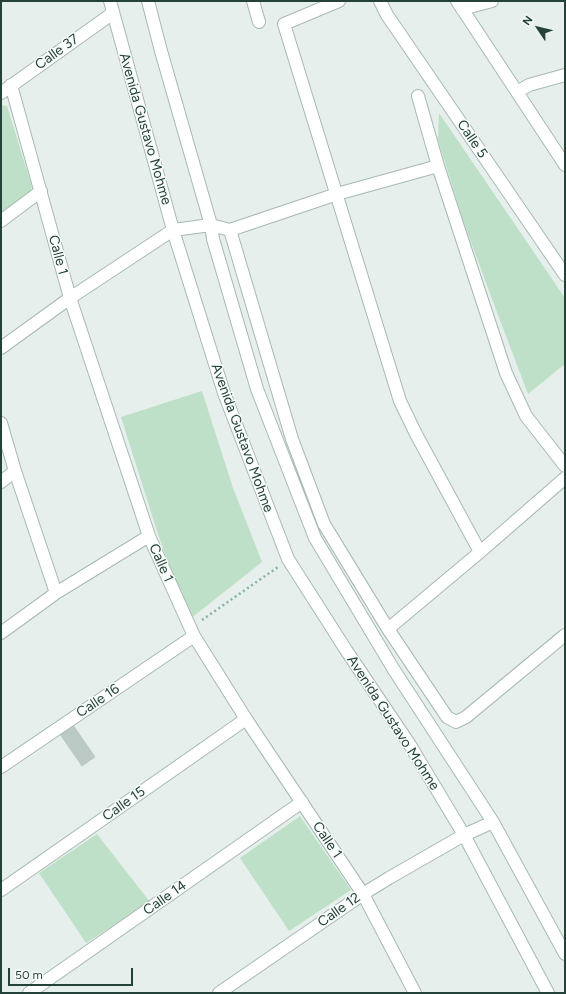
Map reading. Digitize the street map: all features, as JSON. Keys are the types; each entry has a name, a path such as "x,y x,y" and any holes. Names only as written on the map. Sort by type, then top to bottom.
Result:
{"street":[{"path":"148,1 163,59 211,225 213,239 257,389 315,538 394,670 493,822 565,954"},
{"path":"254,1 259,22"},
{"path":"339,1 284,24 400,402 480,552"},
{"name":"Calle 5","path":"380,1 387,15 565,275"},
{"path":"492,1 459,5 565,165"},
{"name":"Calle 37","path":"1,93 111,7"},
{"name":"Avenida Gustavo Mohme","path":"111,7 173,230 224,393 288,559 346,650 410,745 464,835 548,993"},
{"path":"517,92 529,85 565,75"},
{"name":"Calle 1","path":"11,85 70,298 149,536 192,632 246,719 363,894 411,991"},
{"path":"418,96 438,166 506,373 526,416 565,466"},
{"path":"1,348 70,298 173,230 211,225 230,230 336,194 438,166"},
{"path":"1,222 41,191"},
{"path":"230,230 292,439 324,524 388,629 447,717 456,722 466,717 565,635"},
{"path":"1,423 15,472 56,593"},
{"path":"1,482 15,472"},
{"path":"388,629 565,478"},
{"path":"1,633 56,593 149,536"},
{"name":"Calle 16","path":"1,767 192,632"},
{"name":"Calle 15","path":"1,890 246,719"},
{"name":"Calle 14","path":"29,993 302,802"},
{"path":"464,835 493,822"},
{"name":"Calle 12","path":"219,993 363,894 388,878 464,835"}],"path":[{"path":"192,632 288,559"}],"green space":[{"path":"1,105 7,106 32,187 30,192 1,213"},
{"path":"439,113 565,298 565,364 528,394 464,223 438,140"},
{"path":"202,391 233,488 262,562 190,619 184,608 157,531 121,417"},
{"path":"300,816 351,890 289,931 240,858"},
{"path":"97,834 150,902 86,943 39,873"}],"building":[{"path":"73,725 95,757 82,766 60,734"}]}
